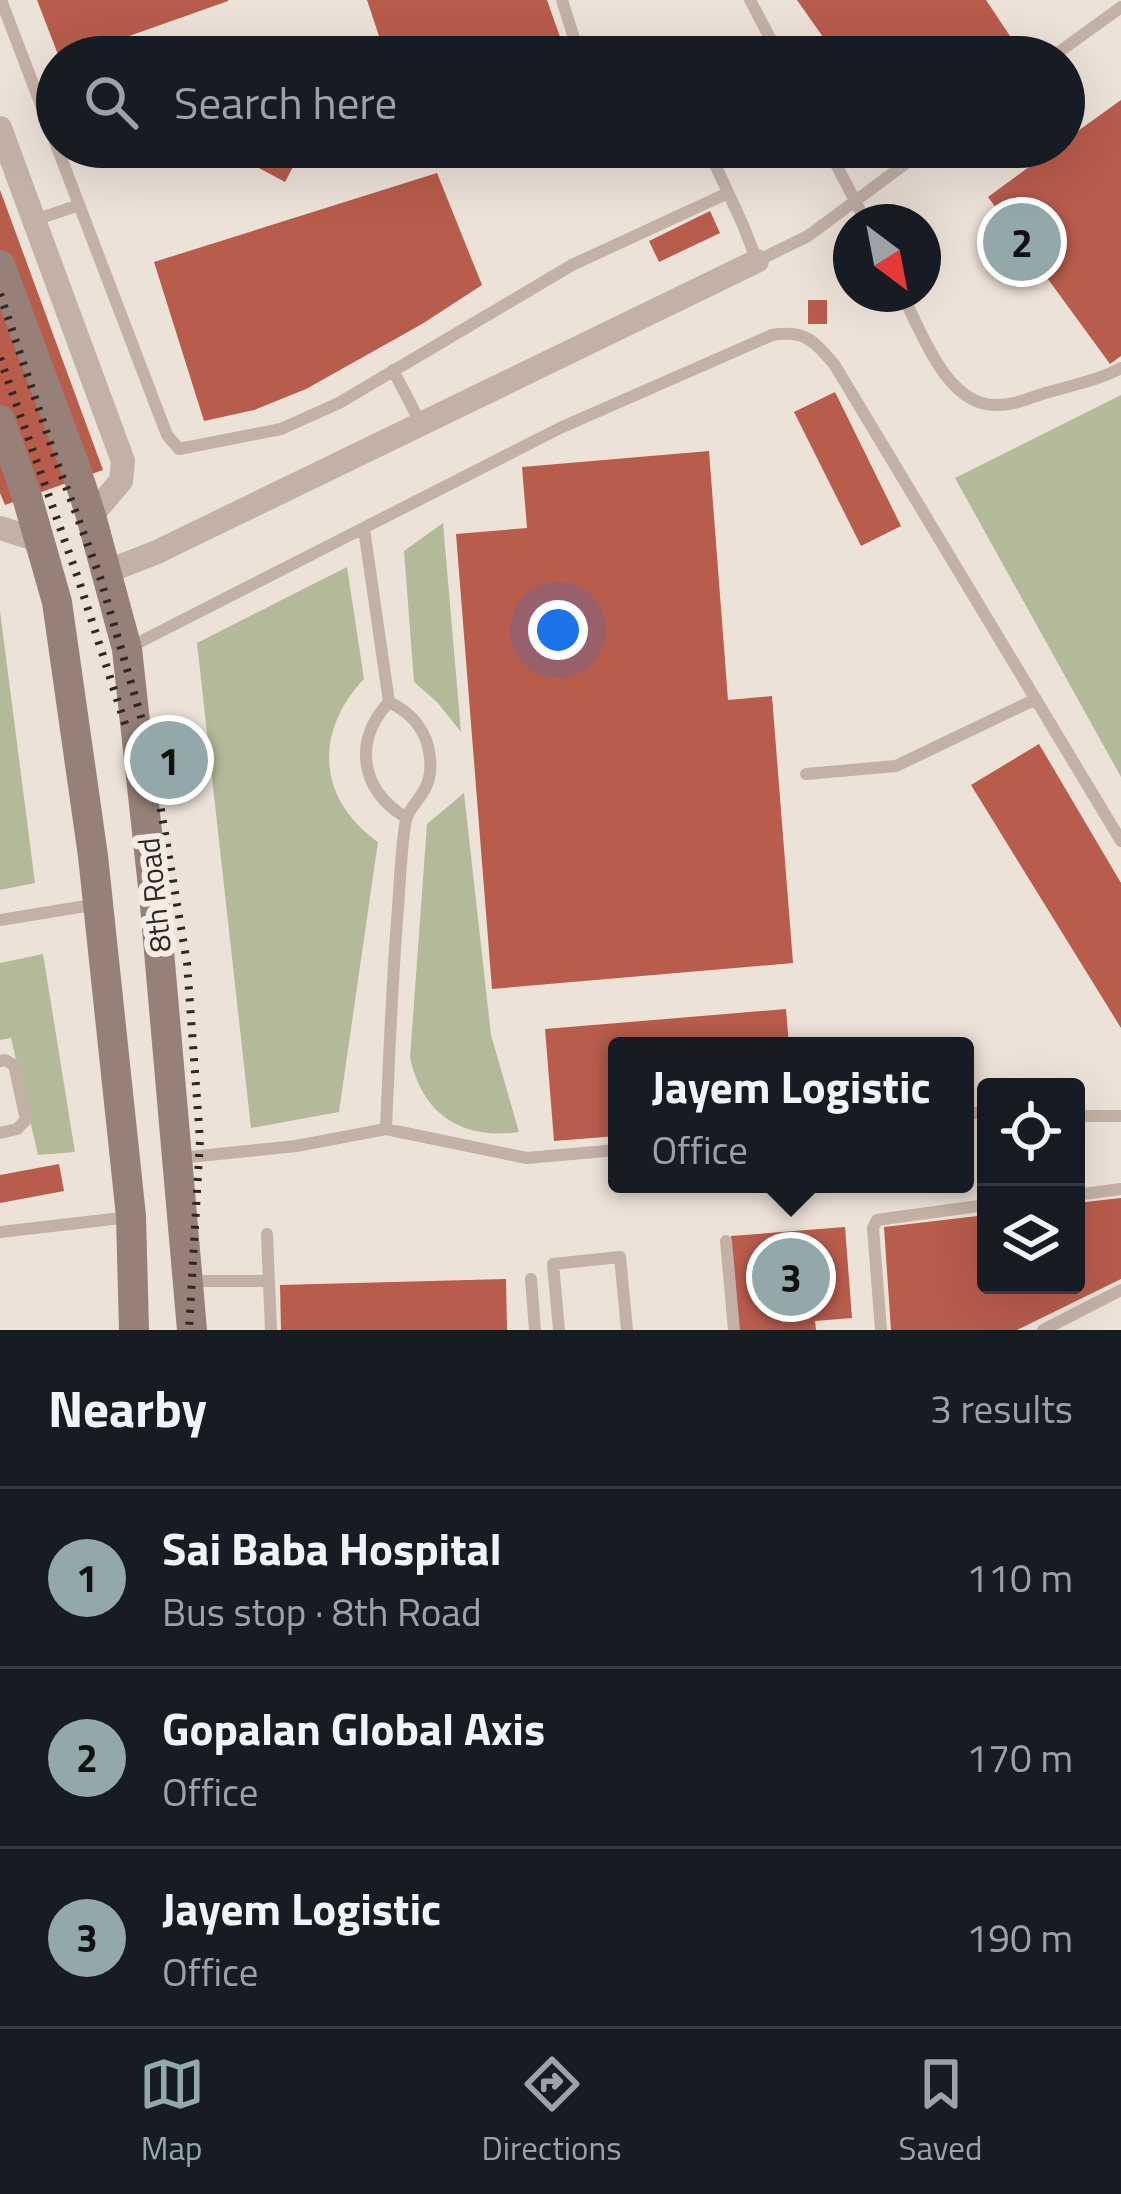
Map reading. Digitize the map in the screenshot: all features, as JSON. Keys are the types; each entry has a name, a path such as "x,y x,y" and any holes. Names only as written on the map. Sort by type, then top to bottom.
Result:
{"main road":[{"name":"8th Road","path":"0,265 92,516 127,649 192,1330"},
{"name":"8th Road","path":"0,420 57,602 98,904 131,1216 134,1330"}],"street":[{"path":"0,128 123,461 121,481 92,516"},
{"path":"106,572 157,552 757,261"},
{"path":"0,528 38,540"}],"lane":[{"path":"1,0 36,92"},
{"path":"562,0 573,36"},
{"path":"750,0 769,36"},
{"path":"1081,36 1121,7"},
{"path":"65,168 167,435 179,448 281,429 339,403 572,265 728,193"},
{"path":"717,168 757,261 808,236 899,168"},
{"path":"838,168 857,204"},
{"path":"34,220 79,205"},
{"path":"911,312 951,383 972,400 989,405 1012,404 1121,368"},
{"path":"127,649 560,428 772,335 790,332 806,336 834,364 1121,841"},
{"path":"393,370 420,422"},
{"path":"364,529 388,701 368,738 367,765 376,790 405,818"},
{"path":"806,774 896,766 1036,699"},
{"path":"386,1129 405,818 424,794 429,779 425,737 410,716 388,701"},
{"path":"0,920 98,904"},
{"path":"0,1060 14,1066 26,1120 17,1129 0,1133"},
{"path":"1085,1116 1121,1115"},
{"path":"179,1158 296,1146 386,1129 527,1158 608,1151"},
{"path":"1085,1194 1121,1189"},
{"path":"881,1330 873,1228 877,1220 977,1206"},
{"path":"0,1232 131,1216"},
{"path":"267,1234 271,1330"},
{"path":"726,1241 734,1330"},
{"path":"560,1330 553,1264 620,1257 627,1330"},
{"path":"531,1279 535,1330"},
{"path":"189,1281 269,1281"},
{"path":"1043,1330 1121,1291"}],"green space":[{"path":"1121,395 1121,777 955,478"},
{"path":"443,523 461,732 414,682 404,551"},
{"path":"347,567 364,679 337,721 329,764 343,806 378,842 339,1112 251,1128 197,643"},
{"path":"0,611 35,883 0,890"},
{"path":"464,793 491,1035 519,1132 480,1132 448,1119 424,1095 410,1058 427,824"},
{"path":"43,954 75,1152 38,1155 11,1038 0,1040 0,963"}],"building":[{"path":"37,0 228,0 129,36 51,36"},
{"path":"367,0 547,0 560,36 379,36"},
{"path":"797,0 986,0 1010,36 822,36"},
{"path":"1121,100 1121,356 1110,364 988,197 1027,168 1085,168 1085,126"},
{"path":"259,168 292,168 285,182"},
{"path":"437,173 482,285 306,389 254,410 204,421 154,262"},
{"path":"0,190 103,470 5,505 0,493"},
{"path":"710,211 720,233 659,262 649,241"},
{"path":"808,300 827,300 827,324 808,324"},
{"path":"835,392 901,526 861,546 794,412"},
{"path":"709,451 728,700 772,696 793,963 492,989 456,534 527,528 522,467"},
{"path":"1039,744 1121,883 1121,1028 971,785"},
{"path":"786,1009 788,1037 608,1037 608,1137 554,1141 545,1029"},
{"path":"59,1164 64,1191 0,1203 0,1175"},
{"path":"1121,1198 1121,1279 1017,1330 891,1330 884,1227 977,1216 977,1294 1085,1294 1085,1202"},
{"path":"845,1227 852,1318 815,1321 816,1330 738,1330 731,1236"},
{"path":"506,1279 507,1330 281,1330 280,1285"}],"railway":[{"path":"0,294 100,577 151,751 187,963 200,1140 189,1330"},
{"path":"0,358 126,727"}],"place":[{"name":"Gopalan Global Axis","path":"1022,242"},
{"name":"Sai Baba Hospital","path":"169,760"},
{"name":"Jayem Logistic","path":"791,1277"}]}
